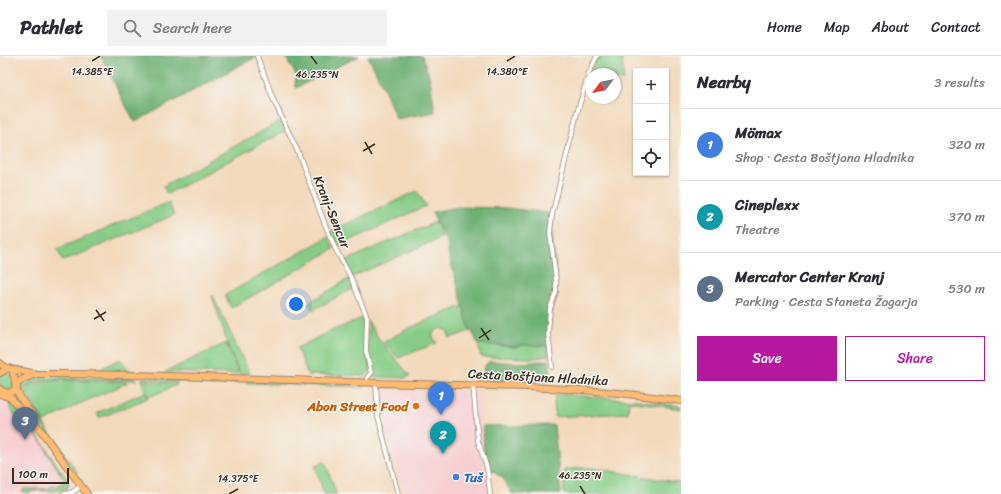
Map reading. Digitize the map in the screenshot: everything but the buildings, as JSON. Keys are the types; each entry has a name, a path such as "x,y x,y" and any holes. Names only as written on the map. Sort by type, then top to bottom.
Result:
{"main road":[{"path":"0,363 15,373 21,397 28,408 30,415"},
{"path":"2,370 15,373"},
{"name":"Cesta Boštjana Hladnika","path":"15,373 573,388 625,393 681,401"},
{"path":"10,393 23,379 33,373"},
{"path":"18,385 30,415"},
{"path":"0,389 10,393 30,415 87,494"},
{"path":"0,394 11,398 30,415"}],"street":[{"name":"Kranj-Sencur","path":"257,56 274,101 298,152 324,222 335,248 351,278 367,316 366,351 371,373 367,378"},
{"path":"552,367 548,332 550,309 556,292 550,232 552,215 577,113 589,73 597,56"},
{"path":"376,383 378,416 398,494"},
{"path":"473,385 478,441 487,468 490,494"},
{"path":"63,494 71,493 81,486"}],"shaded area":[{"path":"388,390 482,392 480,394 480,409 484,454 491,466 492,494 404,494 387,435 382,395"},
{"path":"0,399 10,402 24,416 46,446 69,482 79,494 0,494"}],"green space":[{"path":"101,56 255,56 256,57 135,122"},
{"path":"285,56 359,56 296,88 296,75"},
{"path":"368,56 422,56 430,79 435,112 396,119 385,91"},
{"path":"599,56 622,56 624,80 621,80 621,68 592,68"},
{"path":"282,120 287,130 167,194 163,186"},
{"path":"417,191 426,206 336,247 329,232"},
{"path":"169,202 174,215 63,261 57,249"},
{"path":"458,207 507,208 548,213 552,218 557,280 551,309 548,346 522,345 518,347 478,344 472,331 470,331 447,248 449,247 432,212"},
{"path":"436,222 442,237 352,277 344,262"},
{"path":"328,237 334,249 231,308 225,295"},
{"path":"350,278 354,288 313,310 308,303"},
{"path":"212,296 250,374 240,374 239,372 230,351"},
{"path":"463,306 470,331 450,338 447,330 440,328 433,333 433,337 437,343 398,358 384,342 403,331"},
{"path":"365,317 365,340 370,372 366,376 308,375 297,348 326,333"},
{"path":"368,321 379,339 410,376 405,378 373,377 368,355"},
{"path":"226,343 238,372 237,374 165,372"},
{"path":"478,344 518,347 522,345 548,346 548,356 534,358 481,357"},
{"path":"120,359 131,372 95,372 96,371"},
{"path":"549,360 552,379 550,382 493,381 486,380 484,375 484,367 490,361 520,363"},
{"path":"8,373 12,376 14,388 10,391 0,386 0,375"},
{"path":"32,378 134,378 138,380 39,380 27,385 23,393 21,387 22,383"},
{"path":"143,378 237,381 242,383 141,380"},
{"path":"57,380 127,382 44,422 27,394 28,386 34,383"},
{"path":"247,381 323,383 365,387 245,383"},
{"path":"142,382 177,383 177,385 149,397"},
{"path":"145,392 148,398 99,418 97,413"},
{"path":"556,394 638,400 681,406 681,409 629,401 628,413 555,417 554,402"},
{"path":"24,396 77,472 76,473 56,447"},
{"path":"11,404 13,405 33,429 62,472 58,470 46,451 47,450 27,422 18,419 9,407"},
{"path":"554,425 561,494 512,494 501,475 498,476 495,472 491,471 491,466 484,454 483,426"},
{"path":"325,462 336,494 324,494 315,466"},
{"path":"593,468 681,483 681,494 564,494 564,470"},
{"path":"58,471 63,473 69,482 67,489 53,491 38,490 26,493 22,491 24,489 48,489 54,485 56,487 65,480"}],"place":[{"name":"Abon Street Food","path":"416,406"},
{"name":"Mömax","path":"441,415"},
{"name":"Mercator Center Kranj","path":"25,440"},
{"name":"Cineplexx","path":"443,454"},
{"name":"Tuš","path":"456,477"}]}
